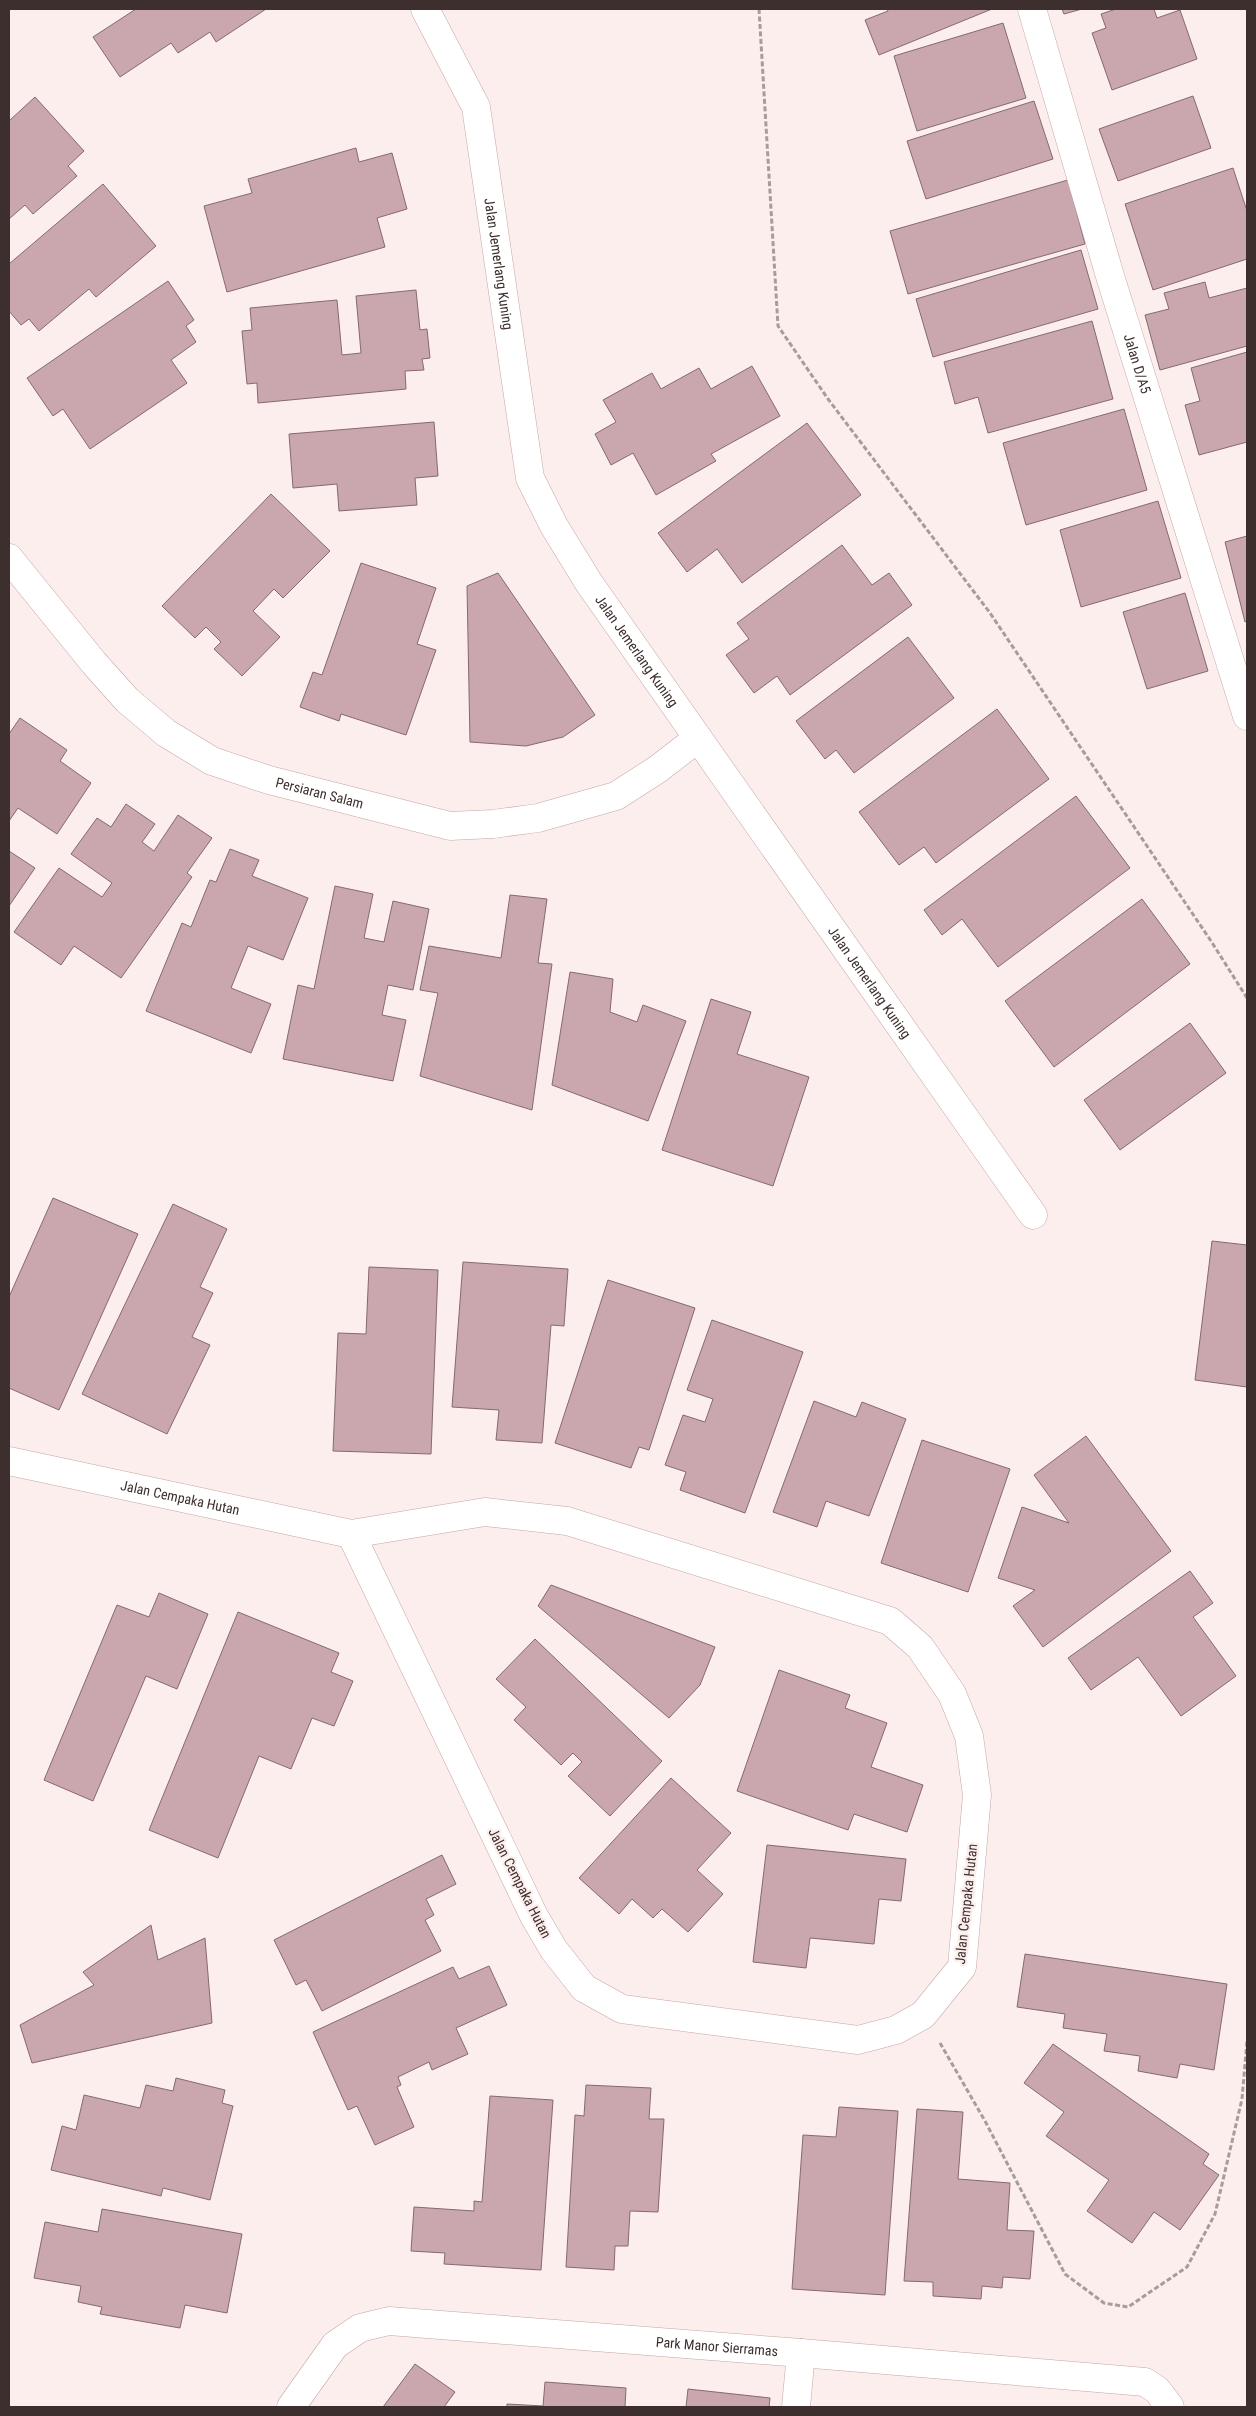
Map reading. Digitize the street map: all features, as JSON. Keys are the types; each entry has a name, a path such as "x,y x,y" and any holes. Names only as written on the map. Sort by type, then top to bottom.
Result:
{"street":[{"name":"Jalan Jemerlang Kuning","path":"425,9 476,107 530,478 554,526 589,583 1034,1215"},
{"name":"Jalan D/A5","path":"1032,9 1110,276 1247,716"},
{"name":"Persiaran Salam","path":"9,558 100,671 127,700 159,727 212,761 278,782 450,826 493,824 538,818 616,796 658,769 698,738"},
{"name":"Jalan Cempaka Hutan","path":"9,1461 351,1534 485,1512 568,1521 890,1621 920,1648 952,1694 969,1736 977,1795 962,1967 923,2015 896,2030 858,2040 622,2009 584,1988 554,1950 534,1916 351,1534"},
{"name":"Park Manor Sierramas","path":"291,2407 335,2346 360,2328 389,2322 801,2353 1145,2382 1157,2390 1170,2407"},
{"path":"796,2407 801,2353"}],"path":[{"path":"759,9 778,326 828,399 990,613 1206,932 1247,998"},
{"path":"923,2015 986,2121 1065,2274 1104,2304 1128,2307 1187,2267 1215,2214 1242,2099 1247,2041"}],"building":[{"path":"136,9 266,9 216,42 210,32 178,53 171,43 120,77 93,37"},
{"path":"887,9 992,9 879,55 865,20 888,11"},
{"path":"1062,9 1082,9 1064,14"},
{"path":"1116,9 1154,9 1157,18 1180,10 1197,59 1112,90 1092,33 1106,28 1101,14"},
{"path":"1003,23 1026,98 917,131 894,56"},
{"path":"1193,96 1211,148 1118,181 1099,129"},
{"path":"35,97 84,151 68,166 77,176 33,214 25,205 9,219 9,121"},
{"path":"1034,101 1053,159 926,199 907,141"},
{"path":"356,148 359,162 392,153 407,209 377,218 385,247 227,292 204,206 252,193 248,179"},
{"path":"1233,168 1247,211 1247,259 1153,290 1125,204"},
{"path":"1068,180 1085,244 908,294 890,231"},
{"path":"103,184 156,246 96,297 89,289 39,331 29,319 21,325 9,311 9,264"},
{"path":"1081,250 1098,309 933,357 916,299"},
{"path":"168,281 194,320 186,326 196,342 171,360 187,383 90,449 63,409 53,416 27,378"},
{"path":"1205,282 1209,298 1247,288 1247,346 1160,370 1145,315 1169,309 1164,293"},
{"path":"416,290 420,330 427,329 430,358 422,359 424,370 405,371 406,389 258,403 257,383 247,384 242,331 252,330 250,308 337,300 342,355 361,353 356,296"},
{"path":"1092,321 1113,399 988,433 978,397 955,404 944,362"},
{"path":"1247,352 1247,442 1199,455 1185,405 1200,401 1191,368"},
{"path":"752,366 780,416 711,454 716,461 656,495 633,453 611,465 595,434 616,422 603,400 652,373 661,389 699,368 711,389"},
{"path":"1124,409 1147,490 1026,525 1003,443"},
{"path":"434,422 438,476 415,478 417,505 339,511 337,484 293,488 289,434"},
{"path":"807,423 861,495 742,583 717,549 687,572 658,533"},
{"path":"271,494 330,551 283,598 274,589 253,611 280,637 242,676 214,649 221,642 206,627 195,638 162,606"},
{"path":"1158,501 1181,578 1081,607 1060,530"},
{"path":"1247,536 1247,621 1245,622 1225,542"},
{"path":"842,545 872,585 889,573 912,605 790,695 777,676 754,693 726,655 749,639 737,623"},
{"path":"361,563 436,588 417,644 436,650 406,735 341,714 339,721 300,707 313,672 322,675"},
{"path":"498,573 595,715 563,737 526,746 470,742 467,586"},
{"path":"1185,593 1208,671 1147,689 1123,612"},
{"path":"908,637 954,698 854,773 836,750 825,759 796,721"},
{"path":"997,709 1049,779 936,863 924,847 899,865 859,812"},
{"path":"20,718 67,750 60,761 91,783 57,834 18,808 9,821 9,734"},
{"path":"1076,796 1130,868 998,967 962,919 942,935 924,910"},
{"path":"126,804 155,824 142,842 154,851 178,815 212,838 187,873 192,877 121,978 74,946 61,965 14,932 59,868 102,897 112,883 71,854 97,818 111,827"},
{"path":"230,849 259,860 252,876 308,898 283,960 248,946 231,988 271,1004 251,1053 146,1011 182,923 191,927 210,880 216,882"},
{"path":"9,851 35,868 9,906"},
{"path":"335,886 373,894 364,938 384,942 393,901 429,909 413,990 388,985 382,1015 406,1020 393,1081 283,1059 298,985 314,989"},
{"path":"510,895 547,899 538,963 552,964 532,1110 420,1076 438,993 420,990 429,946 501,958"},
{"path":"1142,899 1190,964 1054,1067 1005,1001"},
{"path":"570,972 613,979 610,1012 637,1022 643,1005 686,1021 648,1121 552,1085"},
{"path":"711,999 751,1012 737,1054 809,1077 773,1186 662,1150"},
{"path":"1190,1023 1226,1073 1120,1150 1084,1100"},
{"path":"53,1198 138,1234 59,1410 9,1388 9,1297"},
{"path":"173,1204 227,1229 200,1287 213,1293 192,1337 210,1345 167,1434 82,1394"},
{"path":"1212,1241 1247,1245 1247,1387 1195,1380"},
{"path":"463,1262 568,1269 564,1326 551,1325 542,1443 496,1440 499,1410 452,1407"},
{"path":"369,1267 438,1270 431,1454 333,1451 338,1333 366,1334"},
{"path":"608,1280 695,1308 649,1450 639,1447 631,1468 555,1443"},
{"path":"712,1320 803,1352 745,1513 680,1490 686,1472 665,1465 683,1415 705,1422 713,1399 687,1390"},
{"path":"814,1401 856,1417 862,1402 906,1419 869,1516 826,1501 817,1527 773,1512"},
{"path":"1086,1436 1171,1551 1043,1647 1013,1606 1035,1590 998,1578 1022,1507 1069,1523 1034,1475"},
{"path":"922,1440 1010,1469 968,1592 881,1563"},
{"path":"1190,1571 1213,1603 1193,1617 1236,1676 1181,1716 1138,1657 1091,1690 1068,1658"},
{"path":"551,1585 715,1647 700,1685 669,1718 538,1606"},
{"path":"159,1593 208,1614 177,1689 146,1676 93,1801 44,1780 117,1605 149,1617"},
{"path":"238,1612 339,1653 331,1672 353,1681 334,1726 312,1718 291,1769 259,1756 218,1858 149,1830"},
{"path":"535,1639 662,1761 610,1816 568,1776 582,1762 573,1753 561,1765 514,1720 526,1707 496,1679"},
{"path":"779,1670 850,1695 845,1708 887,1723 871,1767 923,1785 907,1832 854,1814 848,1830 737,1791"},
{"path":"671,1778 731,1833 697,1870 723,1894 688,1932 662,1909 653,1918 632,1899 619,1914 579,1878"},
{"path":"767,1845 906,1859 901,1901 879,1899 874,1944 810,1938 806,1968 753,1962"},
{"path":"442,1855 456,1884 426,1899 434,1915 425,1920 441,1951 322,2011 306,1980 296,1985 274,1940"},
{"path":"151,1925 158,1960 205,1938 212,2023 32,2063 20,2025 94,1985 83,1972"},
{"path":"1025,1954 1227,1984 1214,2070 1180,2064 1177,2078 1138,2071 1140,2056 1104,2051 1107,2034 1063,2028 1065,2014 1017,2007"},
{"path":"489,1966 507,2005 456,2028 468,2054 432,2070 429,2062 398,2077 401,2085 397,2087 414,2127 375,2145 357,2106 348,2110 313,2032 453,1967 459,1979"},
{"path":"1053,2044 1209,2154 1203,2164 1219,2175 1180,2230 1154,2212 1132,2243 1087,2211 1109,2180 1046,2136 1064,2112 1024,2083"},
{"path":"176,2078 225,2090 222,2103 233,2106 210,2200 163,2188 161,2196 51,2170 62,2126 76,2130 84,2095 140,2108 146,2085 173,2091"},
{"path":"586,2085 651,2088 649,2119 664,2119 658,2212 630,2211 628,2246 615,2246 614,2270 566,2267 575,2115 584,2116"},
{"path":"490,2096 553,2100 541,2270 444,2264 445,2253 411,2251 414,2207 474,2211 474,2201 482,2202"},
{"path":"839,2107 898,2111 885,2295 792,2289 803,2135 836,2137"},
{"path":"917,2109 963,2112 958,2179 1010,2183 1007,2230 1034,2231 1030,2279 1003,2277 1002,2288 982,2286 981,2299 933,2296 933,2282 904,2281"},
{"path":"102,2209 242,2234 227,2313 185,2305 180,2328 100,2314 102,2307 78,2302 81,2286 34,2278 45,2222 98,2232"},
{"path":"415,2364 455,2392 444,2407 383,2407"},
{"path":"545,2382 626,2388 625,2407 507,2407 507,2404 543,2406"},
{"path":"688,2389 770,2398 769,2407 686,2407"}]}
